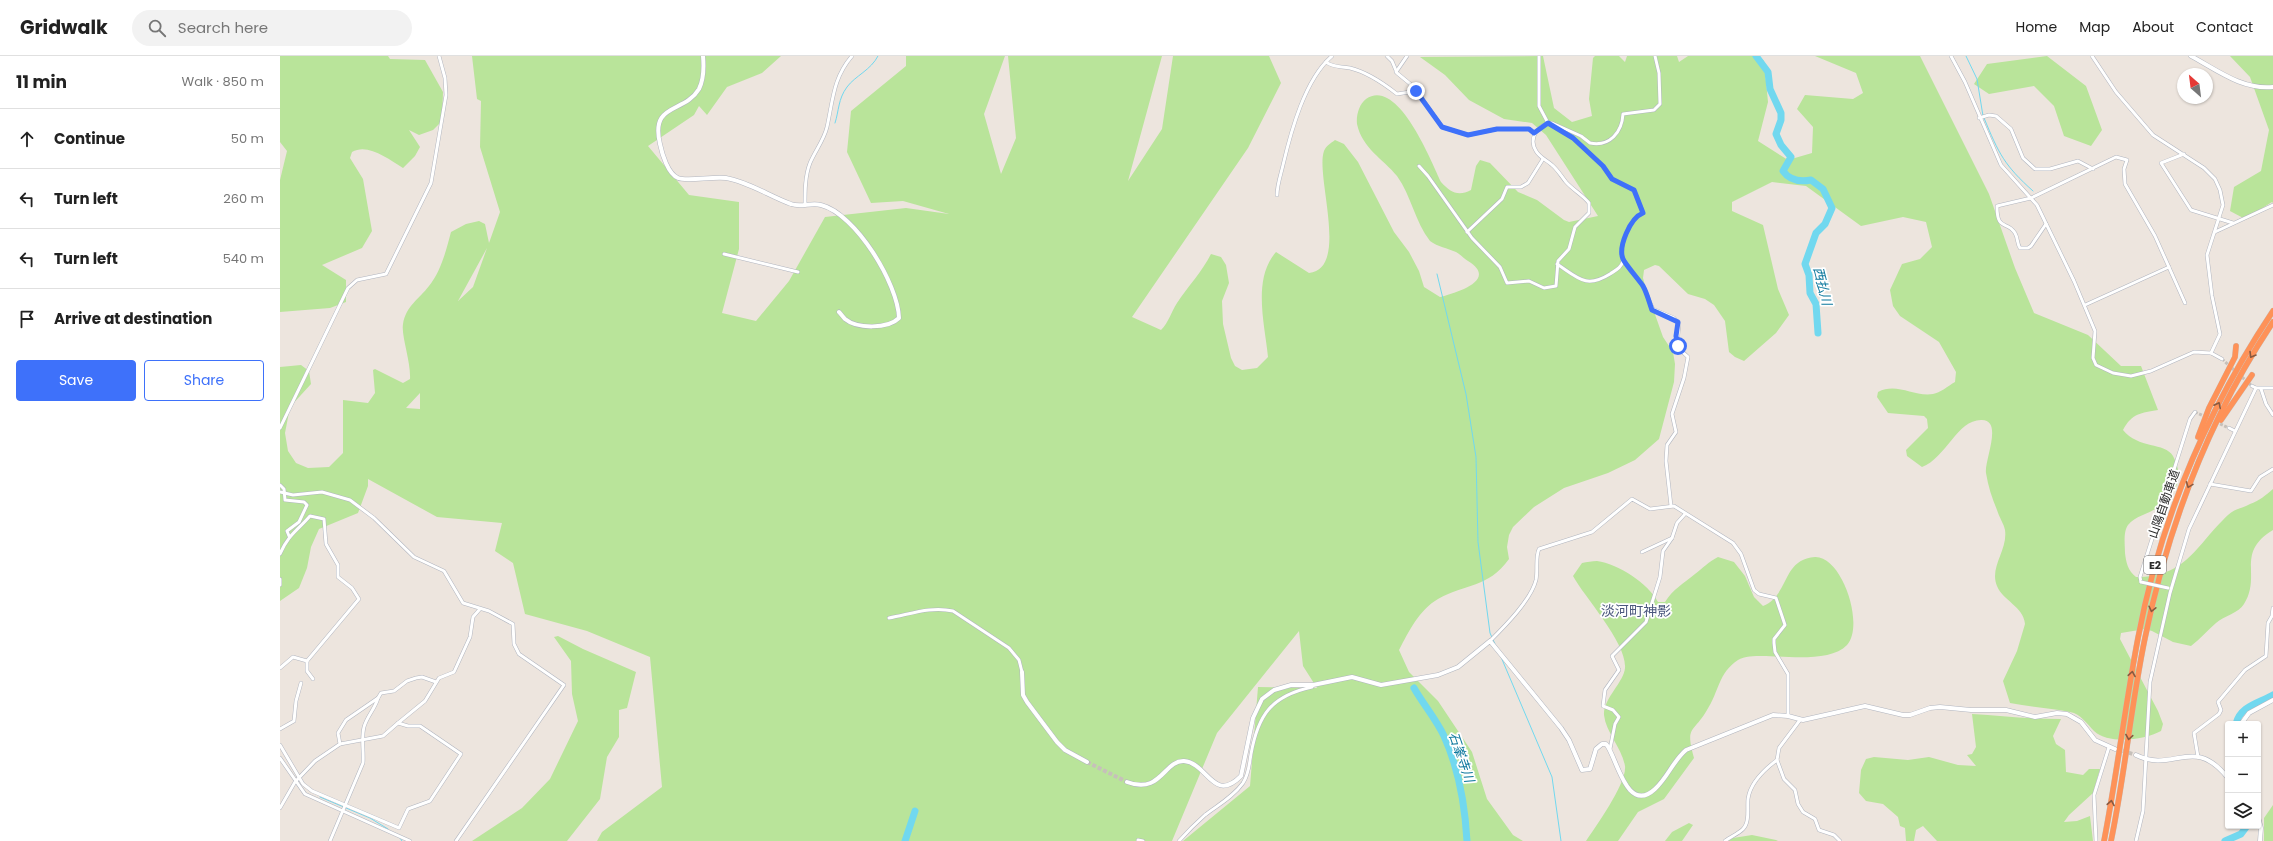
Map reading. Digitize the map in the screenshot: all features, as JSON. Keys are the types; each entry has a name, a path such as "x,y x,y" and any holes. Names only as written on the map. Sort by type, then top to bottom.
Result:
{"highway":[{"name":"山陽自動車道","path":"2104,841 2138,638 2154,568 2178,496 2218,404 2243,359 2273,311"},
{"name":"山陽自動車道","path":"2111,841 2152,604 2178,515 2199,461 2234,387 2273,322"},
{"path":"2178,496 2209,408 2235,357 2236,346"},
{"path":"2199,461 2222,418 2252,376"}],"street":[{"path":"280,428 348,288 357,280 386,274 431,183 446,95 445,78 439,56"},
{"path":"703,56 704,68 699,88 688,100 667,111 658,124 660,146 672,172 676,178 681,179 706,177 729,179 750,185 794,206 821,205 831,210 863,238 872,249 896,301 899,318 885,325 864,325 845,320 839,312"},
{"path":"805,205 805,186 810,163 827,128 829,110 837,81 852,56"},
{"path":"1277,195 1296,116 1314,80 1332,56"},
{"path":"1387,56 1392,61 1396,72 1416,91 1442,127 1468,135 1497,129 1529,129 1534,133"},
{"path":"1396,72 1408,56"},
{"path":"1539,56 1539,106 1548,123 1573,138 1603,166 1612,179 1634,190 1643,213 1635,218 1629,226 1622,251 1623,261 1644,288 1652,310 1678,322 1676,336 1678,346 1688,357 1684,378 1672,414 1676,432 1667,445 1666,461 1671,506"},
{"path":"1534,133 1548,123 1556,124 1581,136 1590,143 1603,142 1615,137 1622,125 1623,114 1654,110 1660,104 1659,73 1655,56"},
{"path":"1951,56 2001,165 2037,205 2085,305 2096,337 2093,358 2096,364 2113,373 2131,376 2141,375 2184,354 2194,352 2211,353 2222,359"},
{"path":"2092,56 2116,92 2153,135 2204,168 2215,179 2222,198 2219,219 2215,232 2210,241 2207,255 2212,296 2220,334 2211,353"},
{"path":"2191,56 2242,84 2260,88 2273,87"},
{"path":"1326,62 1331,66 1350,68 1364,73 1385,84 1397,94 1416,91"},
{"path":"1979,118 1989,115 1996,116 2012,129 2023,158 2035,169 2050,169 2078,161 2093,169"},
{"path":"1419,166 1428,176 1467,232 1500,267 1507,283 1529,281 1544,288 1552,288 1557,284 1557,264 1569,249 1575,227 1588,213 1589,203 1566,182 1552,165 1543,159 1534,146 1534,133"},
{"path":"2184,154 2161,163 2191,210 2232,224"},
{"path":"2046,224 2031,246 2024,249 2018,246 2015,232 2001,224 1998,219 1997,206 2017,203 2031,198 2116,157 2127,160 2124,169 2125,184 2155,236 2185,303"},
{"path":"1467,232 1502,199 1507,187 1521,186 1528,183 1543,159"},
{"path":"2215,232 2273,205"},
{"path":"724,254 798,272"},
{"path":"1557,264 1576,278 1587,282 1596,281 1617,270 1623,261"},
{"path":"2085,305 2169,267"},
{"path":"2252,386 2261,389 2273,388"},
{"path":"2136,841 2143,811 2150,682 2169,588 2189,529 2256,388"},
{"path":"2261,389 2266,404 2273,415"},
{"path":"2169,588 2141,582 2140,577 2190,419 2195,412"},
{"path":"2228,428 2235,431"},
{"path":"2210,484 2252,491 2260,477 2273,469"},
{"path":"280,485 284,489 285,500 304,502 307,505 299,522 287,531 289,536"},
{"path":"280,492 293,495 322,492 350,500 374,518 414,557 444,571 463,602 489,611 514,624 514,644 519,654 564,685 456,841"},
{"path":"1127,782 1136,785 1149,783 1158,779 1177,762 1183,761 1196,766 1217,785 1223,786 1230,784 1241,776 1253,718 1262,699 1283,686 1313,685 1357,677 1368,683 1381,685 1438,676 1458,667 1490,641 1516,614 1533,588 1538,568 1539,549 1592,532 1632,499 1650,509 1671,506 1733,543 1741,554 1754,590 1759,594 1771,595 1776,598 1785,625 1774,639 1774,643 1775,652 1788,674 1788,716"},
{"path":"1685,514 1677,523 1672,538 1663,551 1660,577 1646,622 1612,656 1618,670 1605,690 1603,706 1613,710 1619,717 1615,724 1610,749 1612,760 1625,784 1638,793 1646,794 1655,789 1678,758 1686,750 1762,718 1773,715 1788,716 1800,720 1865,706 1903,715 1917,714 1935,707 2006,710 2035,717 2061,713 2076,719 2095,740 2109,747 2115,748"},
{"path":"280,554 289,536 310,516 324,518 326,544 338,565 338,577 352,588 358,599 307,661 307,671 313,679"},
{"path":"1642,552 1672,538"},
{"path":"280,579 280,585"},
{"path":"889,618 926,609 943,608 953,611 1009,648 1019,660 1026,702 1056,742 1065,750 1087,762"},
{"path":"2198,757 2194,733 2219,714 2221,710 2218,702 2245,670 2266,656 2268,623 2273,616 2273,608"},
{"path":"281,806 295,782 315,761 340,744 363,741 383,736 425,701 440,678 454,672 470,637 473,618 480,609"},
{"path":"1490,641 1561,728 1569,740 1582,770 1587,771 1592,767 1596,749 1599,746 1606,744 1610,749"},
{"path":"280,668 293,657 307,661"},
{"path":"340,744 338,733 346,720 378,698 382,693 399,689 411,679 422,677 436,682"},
{"path":"280,729 294,721 296,701 301,684"},
{"path":"1179,841 1204,816 1231,796 1244,782 1249,772 1253,745 1262,716 1278,701 1293,693 1312,687 1313,685"},
{"path":"330,841 363,763 362,750 364,727 376,708 378,698"},
{"path":"2243,721 2249,713 2273,700"},
{"path":"1800,720 1778,748 1777,760 1784,779 1795,790 1801,810 1815,819 1819,830 1834,835 1840,841"},
{"path":"280,745 300,778 312,791 399,828 408,809 430,801 461,754 420,726 408,726 398,723"},
{"path":"2096,841 2094,795 2109,747"},
{"path":"2136,755 2145,760 2198,757 2215,763 2225,774"},
{"path":"280,758 295,782 305,794 410,841"},
{"path":"1725,841 1743,829 1747,820 1748,798 1751,788 1767,768 1777,760"},
{"path":"2260,841 2261,829"},
{"path":"1138,840 1143,841"}],"green space":[{"path":"280,56 388,56 390,59 425,60 443,92 442,121 433,130 419,135 409,130 420,147 415,156 403,168 378,153 365,149 352,152 350,158 363,179 372,231 362,248 322,265 346,280 346,302 330,308 280,312 280,180 287,151 280,142"},
{"path":"472,56 781,56 762,73 727,87 707,115 699,106 694,115 648,146 689,195 739,202 739,249 722,313 756,321 789,281 825,217 906,208 949,214 903,201 871,203 847,152 851,111 906,66 906,56 1005,56 984,114 1001,174 1016,138 1008,56 1162,56 1128,181 1162,129 1173,56 1269,56 1281,83 1248,148 1132,317 1161,330 1166,324 1177,303 1211,254 1221,257 1226,265 1229,283 1222,301 1223,324 1231,358 1235,366 1242,370 1257,368 1268,357 1263,317 1262,289 1264,275 1276,252 1309,273 1321,268 1327,256 1329,239 1328,220 1322,163 1325,149 1335,140 1344,144 1358,162 1394,232 1409,252 1419,271 1424,287 1440,297 1464,289 1472,285 1477,280 1479,274 1476,268 1456,252 1430,241 1420,226 1402,183 1363,140 1357,124 1357,117 1358,110 1366,99 1378,95 1390,100 1401,110 1412,124 1430,157 1441,182 1451,191 1462,193 1471,190 1476,166 1480,160 1490,163 1518,192 1537,200 1564,220 1569,222 1598,216 1546,135 1532,123 1504,119 1469,100 1445,75 1420,57 1543,56 1554,108 1572,122 1592,116 1589,99 1593,58 1595,56 1619,56 1625,62 1627,56 1677,56 1679,62 1688,56 1759,56 1764,61 1768,102 1758,141 1788,160 1812,153 1813,127 1797,109 1805,95 1853,99 1863,93 1856,73 1815,56 1920,56 1989,194 2015,268 2034,313 2088,335 2121,366 2141,366 2158,410 2142,413 2134,417 2126,424 2123,430 2136,440 2169,452 2177,464 2178,478 2174,491 2164,503 2134,519 2126,528 2125,553 2131,572 2136,577 2153,576 2167,572 2179,565 2198,548 2230,513 2265,496 2273,489 2273,530 2255,547 2252,556 2249,593 2242,607 2216,623 2191,646 2173,642 2145,629 2121,633 2120,639 2158,711 2163,724 2161,731 2136,739 2117,740 2100,735 2074,713 2010,703 2003,681 2017,651 2025,624 2021,613 2000,591 1995,579 1995,572 2004,545 2005,530 1992,496 1986,473 1992,433 1991,426 1988,421 1981,420 1965,426 1938,456 1922,467 1907,456 1906,450 1928,428 1927,419 1924,416 1888,413 1877,397 1878,392 1885,389 1898,389 1919,394 1933,394 1955,382 1956,372 1939,342 1900,316 1893,306 1890,290 1902,264 1920,259 1932,247 1926,222 1903,217 1861,226 1806,186 1772,182 1732,202 1732,211 1763,225 1778,289 1789,315 1776,333 1744,361 1735,357 1729,352 1725,321 1714,305 1705,299 1688,294 1659,266 1655,265 1644,270 1643,278 1646,289 1663,337 1673,352 1675,364 1674,382 1659,439 1635,460 1608,473 1564,488 1534,507 1513,527 1509,535 1507,547 1509,559 1501,569 1484,581 1448,594 1431,604 1415,622 1399,650 1409,672 1438,701 1472,752 1487,799 1513,835 1523,841 1183,841 1250,786 1258,687 1317,688 1303,666 1299,631 1217,733 1172,841 597,841 602,832 662,787 650,657 587,631 525,614 513,563 495,551 502,523 437,517 368,479 368,486 358,513 319,529 311,547 307,568 299,588 280,601 280,367 301,365 309,371 311,384 290,407 285,433 288,451 296,463 308,468 329,467 343,453 343,400 368,403 375,393 373,370 375,369 403,383 410,379 403,329 407,312 437,274 451,232 466,224 479,221 485,224 489,243 500,212 480,147 481,101 477,99","holes":["487,248 473,287 458,301","420,393 420,409 406,408"]},
{"path":"2047,56 2086,86 2102,130 2091,146 2064,136 2054,106 2034,86 1989,94 1974,84 1987,64"},
{"path":"2230,56 2273,56 2273,203 2272,202 2245,219 2230,211 2234,187 2261,171 2269,130 2250,77"},
{"path":"1718,557 1734,562 1745,576 1754,597 1763,606 1771,601 1777,594 1797,564 1804,559 1815,557 1825,560 1834,568 1842,579 1848,593 1852,608 1852,635 1847,645 1839,651 1830,654 1807,657 1753,656 1738,660 1731,665 1726,671 1711,703 1690,735 1694,758 1664,799 1638,812 1618,841 1586,841 1610,804 1621,783 1624,773 1625,766 1621,753 1605,722 1604,715 1607,703 1621,679 1625,668 1624,658 1613,634 1573,576 1582,563 1597,561 1605,563 1623,570 1640,581 1658,602 1665,602 1678,587"},
{"path":"558,636 583,649 636,672 627,708 619,710 619,737 607,757 600,799 567,841 472,841 522,808 550,779 578,721 572,694 571,661 554,637"},
{"path":"1972,714 2061,719 2053,736 2056,744 2065,750 2066,772 2083,775 2089,769 2100,769 2093,793 2069,815 2064,822 2077,821 2090,816 2093,841 1937,841 1923,826 1916,830 1914,841 1906,841 1905,828 1900,826 1898,817 1883,804 1866,801 1859,793 1861,770 1866,759 1874,757 1908,760 1929,757 1958,765 1976,766 1967,755 1972,754 1976,747"},
{"path":"2273,805 2273,841 2264,841 2264,818"},
{"path":"1689,823 1693,825 1682,841 1665,841 1672,832"},
{"path":"1752,835 1778,841 1728,841 1733,838"}],"waterway":[{"path":"835,123 840,100 847,87 871,65 878,56"},
{"name":"西払川","path":"1756,56 1768,72 1770,89 1781,113 1781,120 1776,134 1781,145 1791,157 1783,171 1792,179 1799,181 1811,180 1823,189 1832,208 1825,224 1816,233 1805,264 1809,275 1810,293 1816,304 1818,333"},
{"path":"1966,56 1977,79 1983,116"},
{"path":"1984,118 2003,158 2015,174 2033,191"},
{"path":"1437,274 1466,394 1476,457 1478,542 1490,633 1495,644"},
{"path":"1501,657 1552,777 1561,841"},
{"name":"石峯寺川","path":"1414,688 1441,730 1454,761 1463,801 1467,841"},
{"path":"2237,721 2246,709 2273,695"},
{"path":"320,797 370,818 388,829"},
{"path":"905,841 915,811"},
{"path":"2225,841 2241,834 2245,829"}],"tunnel":[{"path":"2222,359 2252,386"},
{"path":"2195,412 2206,417"},
{"path":"2216,422 2229,428"},
{"path":"2117,749 2136,755"},
{"path":"1087,762 1127,782"}],"district":[{"name":"淡河町神影","path":"1636,611"}],"route":[{"path":"1416,91 1442,127 1468,135 1497,129 1518,128 1529,129 1534,133 1537,129 1548,123 1557,127 1573,138 1603,166 1609,177 1634,190 1643,213 1638,215 1629,226 1622,251 1623,261 1629,266 1637,281 1642,284 1652,310 1674,318 1678,322 1679,324 1676,339 1678,346"}]}
